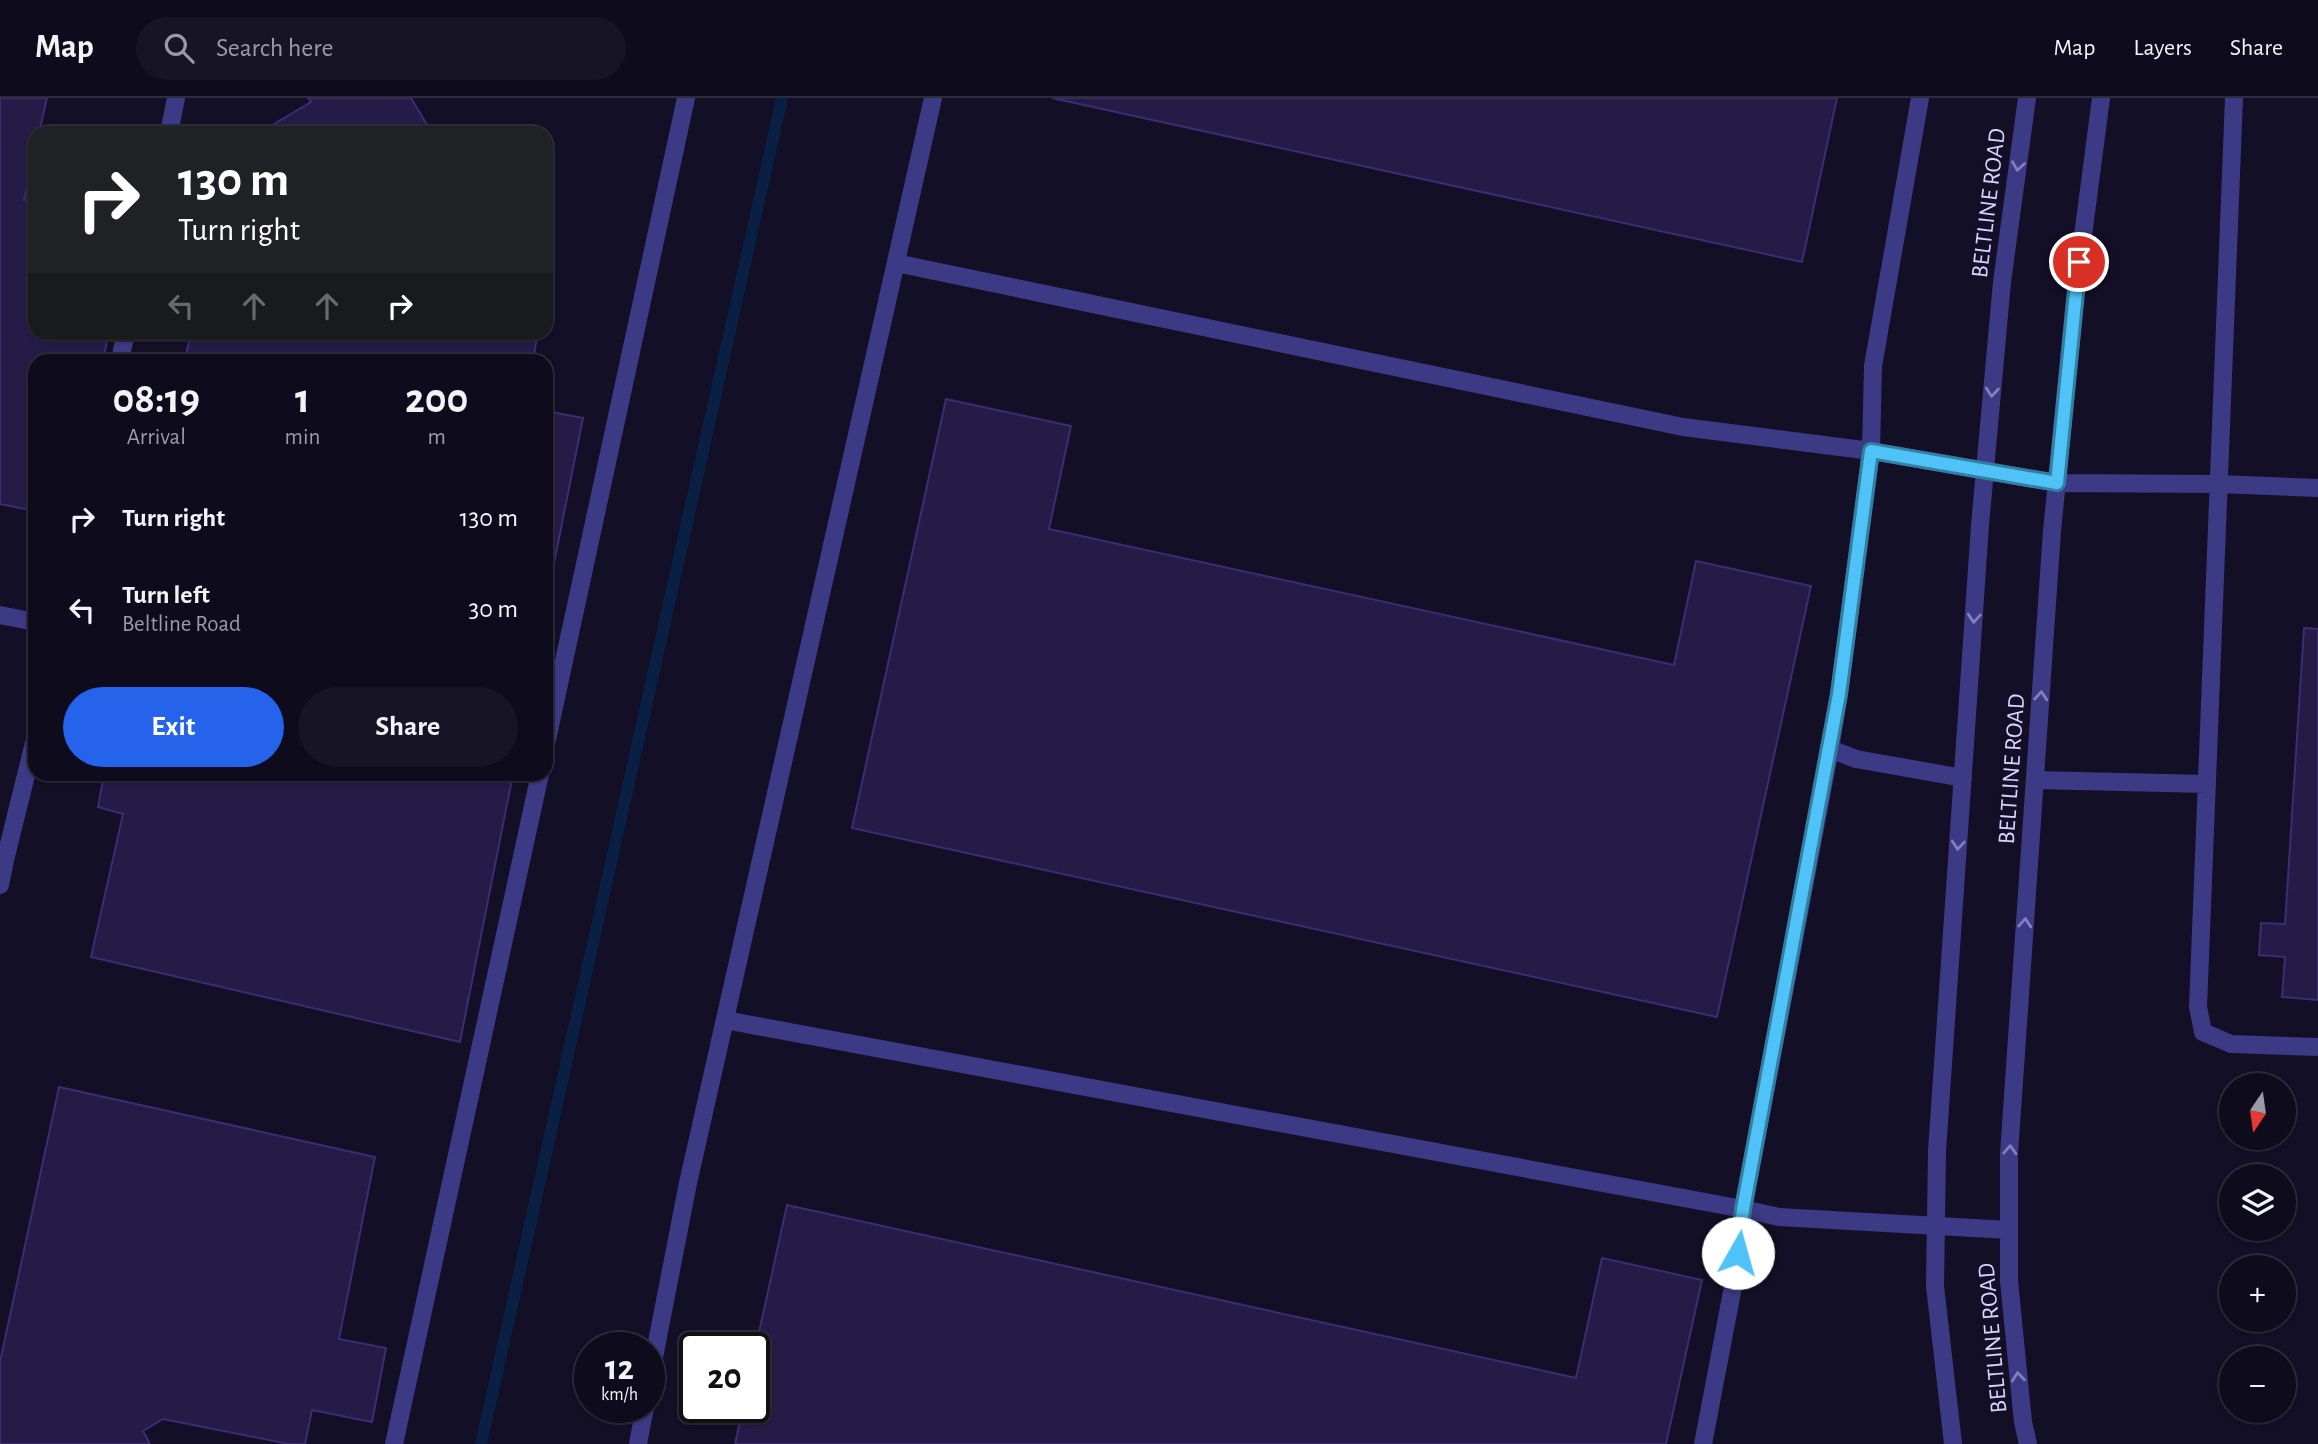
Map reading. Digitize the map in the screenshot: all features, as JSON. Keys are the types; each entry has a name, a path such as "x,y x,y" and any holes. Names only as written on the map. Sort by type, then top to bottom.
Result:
{"street":[{"path":"170,126 176,98"},
{"path":"553,712 686,98"},
{"path":"659,1332 688,1183 933,98"},
{"path":"1703,1444 1735,1276 1743,1209 1839,694 1871,451 1873,366 1920,98"},
{"name":"BELTLINE ROAD","path":"1953,1444 1935,1286 1937,1151 1985,471 2003,282 2027,98"},
{"name":"BELTLINE ROAD","path":"2028,1444 2023,1422 2009,1281 2009,1154 2057,483 2076,289 2101,98"},
{"path":"2234,98 2198,1007 2203,1032 2231,1044 2318,1047"},
{"path":"896,263 1683,427 1871,451 2057,483 2318,488"},
{"path":"0,615 28,621"},
{"path":"1830,749 1856,759 1963,778"},
{"path":"0,885 3,855 28,764"},
{"path":"2035,780 2207,784"},
{"path":"394,1444 538,781"},
{"path":"725,1020 1779,1217 2009,1230"},
{"path":"638,1444 642,1423"}],"building":[{"path":"0,98 47,98 41,126 28,126 28,182 24,200 28,201 28,340 107,340 104,354 28,354 28,510 0,504"},
{"path":"308,98 411,98 428,126 271,126 311,102"},
{"path":"1052,98 1837,98 1802,262"},
{"path":"189,340 537,340 534,354 186,354"},
{"path":"946,399 1071,426 1049,529 1674,665 1696,561 1811,586 1717,1017 852,828"},
{"path":"553,412 583,418 553,569"},
{"path":"2304,628 2318,629 2318,1000 2282,997 2285,957 2259,955 2261,923 2285,924"},
{"path":"103,781 512,781 460,1042 91,957 123,814 98,807"},
{"path":"59,1087 375,1157 339,1339 386,1348 372,1422 312,1410 305,1444 289,1444 163,1419 143,1431 150,1444 0,1444 0,1362"},
{"path":"787,1205 1576,1378 1602,1258 1702,1280 1666,1444 735,1444 740,1423 770,1423 770,1332 759,1332"}],"waterway":[{"path":"481,1444 782,98"}],"route":[{"path":"1738,1253 1743,1209 1839,694 1871,451 2057,483 2079,262"}]}
